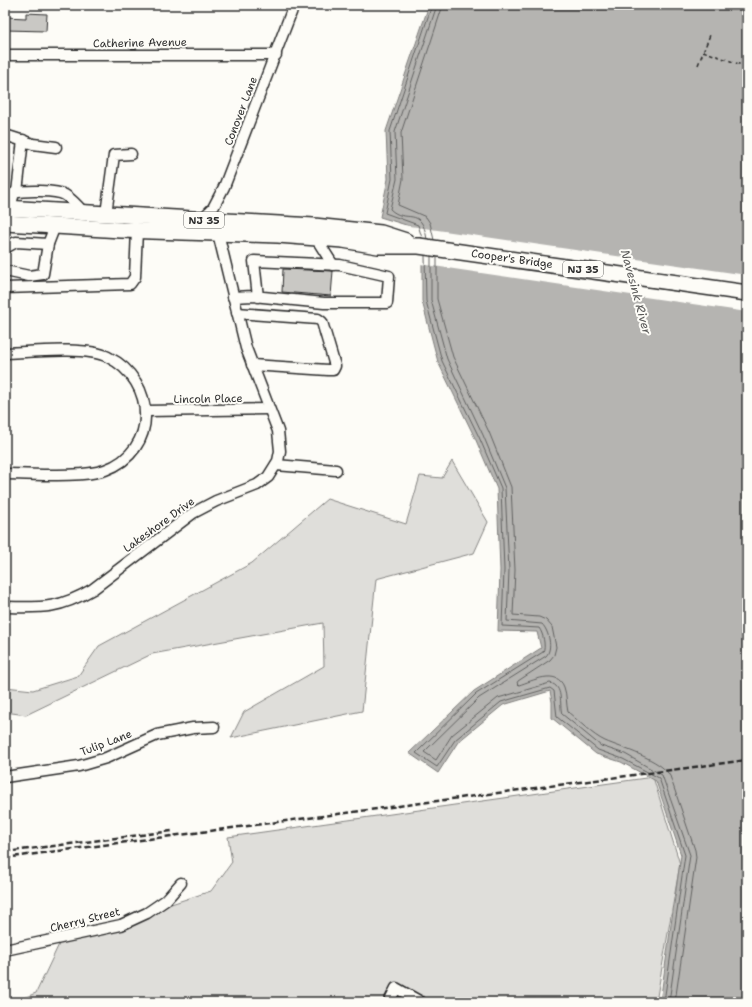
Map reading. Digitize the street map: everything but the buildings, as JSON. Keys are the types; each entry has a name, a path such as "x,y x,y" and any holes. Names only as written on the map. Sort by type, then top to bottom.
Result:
{"highway":[{"name":"NJ 35","path":"7,208 321,226 381,233 419,246"},
{"name":"NJ 35","path":"5,223 316,238 378,246 419,246"},
{"name":"Cooper's Bridge","path":"419,246 747,293"}],"street":[{"name":"Conover Lane","path":"201,220 216,204 276,55 294,5"},
{"name":"Catherine Avenue","path":"5,55 276,55"},
{"path":"5,135 33,144 56,147"},
{"path":"7,208 23,140"},
{"path":"106,214 114,155 132,154"},
{"path":"12,191 64,194 84,213"},
{"path":"5,271 29,276 43,274 48,244 55,226"},
{"path":"5,288 130,284 135,276 136,230"},
{"name":"Lakeshore Drive","path":"5,607 49,607 77,598 93,588 194,512 216,501 257,485 268,476 276,465 280,451 278,431 252,365 237,313 218,233"},
{"path":"316,238 333,265"},
{"path":"5,248 16,242 48,244"},
{"path":"233,297 258,296 324,303 386,303 389,276 333,265 254,260 258,296"},
{"path":"237,313 318,319 322,322 335,366 333,370 328,370 252,365"},
{"path":"5,353 85,352 107,356 125,368 138,386 146,411 145,424 137,444 125,458 106,470 88,473 5,474"},
{"name":"Lincoln Place","path":"146,411 270,409"},
{"path":"276,465 336,470"},
{"name":"Tulip Lane","path":"5,777 79,766 106,758 158,735 193,728 214,727"},
{"name":"Cherry Street","path":"5,950 121,925 147,913 166,900 181,883"},
{"path":"389,1002 396,988 421,1002"}],"path":[{"path":"698,65 710,35"},
{"path":"703,52 747,67"}],"shaded area":[{"path":"452,461 488,522 474,553 376,579 362,711 231,738 244,712 324,666 323,623 152,654 26,715 5,712 5,687 33,690 78,676 99,646 252,563 327,499 406,524 420,476 442,478"},
{"path":"653,777 680,864 656,1002 13,1002 36,993 61,940 211,891 232,862 228,837"}],"water":[{"name":"Navesink River","path":"429,5 747,5 747,1002 660,1002 681,855 656,781 621,762 596,754 552,718 550,691 503,705 458,742 438,773 409,753 474,691 541,648 537,632 498,631 500,570 497,489 475,438 438,362 422,301 422,257 416,228 380,217 388,179 386,131"}],"pier":[{"path":"403,225 747,275 747,312 420,264 414,229"}],"railway":[{"path":"5,858 747,760"},
{"path":"5,852 172,831"}]}
